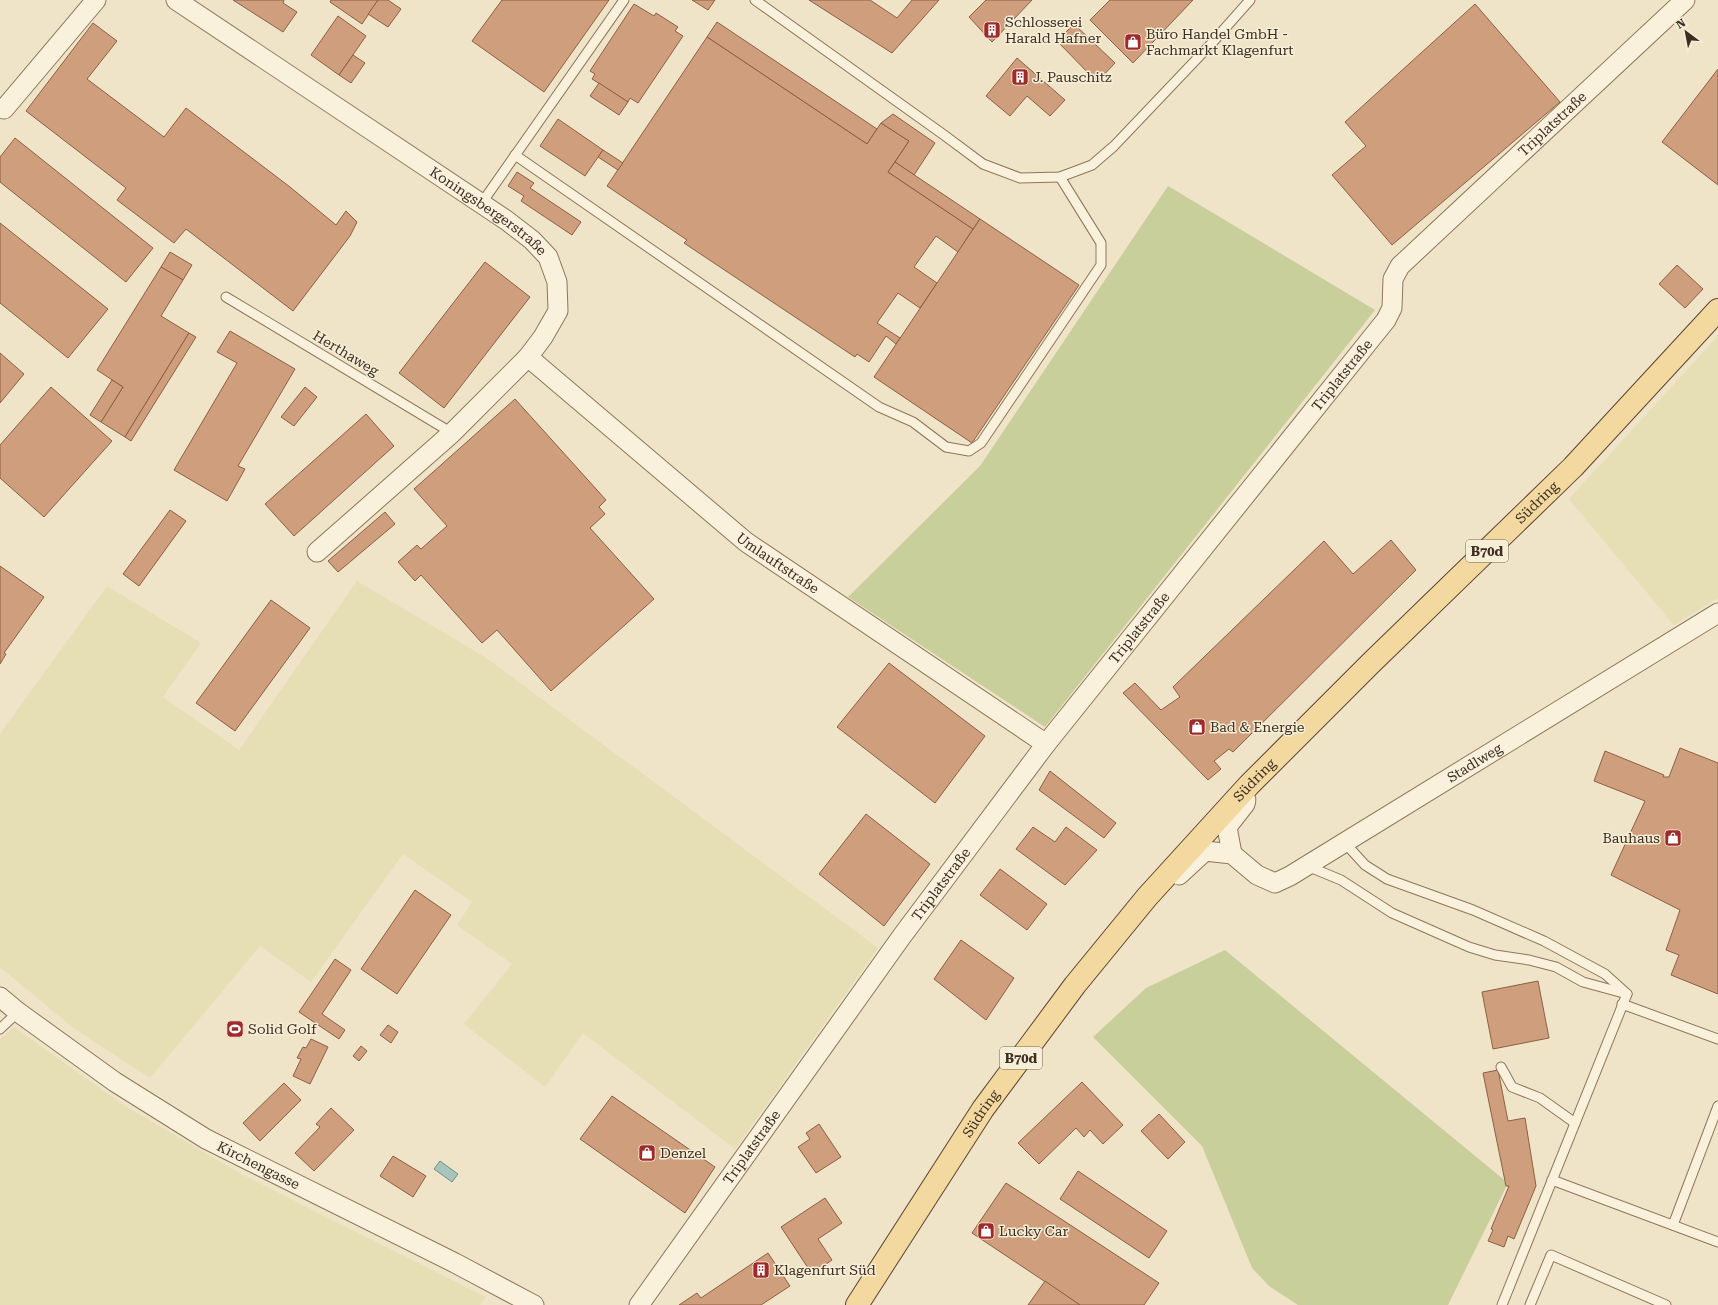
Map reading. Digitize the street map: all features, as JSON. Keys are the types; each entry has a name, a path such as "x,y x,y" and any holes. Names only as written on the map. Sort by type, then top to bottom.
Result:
{"main road":[{"name":"Südring","path":"857,1305 982,1110 1075,984 1147,897 1249,785 1371,663 1573,467 1718,310"}],"street":[{"path":"4,109 96,0"},
{"name":"Koningsbergerstraße","path":"176,0 481,204 532,240 548,257 557,282 558,311 543,337 528,357 452,433 317,552"},
{"name":"Triplatstraße","path":"639,1305 902,936 1046,744 1386,320 1392,308 1393,280 1400,266 1685,0"},
{"name":"Umlauftstraße","path":"528,357 746,542 1046,744"},
{"name":"Stadlweg","path":"1232,854 1257,875 1275,883 1290,876 1718,613"},
{"path":"1147,897 1180,874 1206,851 1232,854 1226,827 1245,804 1249,785"},
{"name":"Kirchengasse","path":"0,997 18,1012 115,1082 206,1139 455,1263 534,1305"}],"lane":[{"path":"481,204 624,0"},
{"path":"755,0 983,164 1020,178 1060,177 1092,165 1114,146 1211,44 1250,0"},
{"path":"515,155 879,407 913,422 946,447 969,451 981,443 1101,265 1101,243 1060,177"},
{"name":"Herthaweg","path":"226,297 452,433"},
{"path":"1345,843 1366,865 1387,879 1472,910 1544,941 1605,974 1627,994"},
{"path":"1307,866 1341,880 1392,913 1469,947 1495,955 1528,960 1556,967 1583,982 1627,994"},
{"path":"1502,1305 1627,994"},
{"path":"1622,1004 1718,1039"},
{"path":"0,1029 18,1012"},
{"path":"1501,1066 1512,1087 1540,1098 1575,1123"},
{"path":"1673,1225 1718,1106"},
{"path":"1552,1180 1718,1242"},
{"path":"1530,1305 1551,1256 1666,1305"}],"shaded area":[{"path":"1718,336 1718,598 1674,625 1569,499"},
{"path":"357,581 485,657 878,948 735,1149 583,1033 545,1087 464,1024 512,964 457,925 472,902 403,854 311,982 260,946 150,1078 76,1030 0,967 0,734 107,586 201,643 163,697 239,750"},
{"path":"14,1027 122,1104 241,1174 486,1297 480,1305 0,1305 0,1039"}],"green space":[{"path":"1168,186 1375,310 1045,727 848,597 980,466"},
{"path":"1225,950 1508,1183 1448,1305 1298,1305 1269,1286 1252,1268 1202,1146 1093,1037 1146,988"}],"water":[{"path":"440,1161 458,1174 452,1182 434,1169"}],"building":[{"path":"233,0 284,0 283,3 297,12 283,32"},
{"path":"331,0 378,0 362,24 330,2"},
{"path":"378,0 388,0 401,9 388,27 368,14"},
{"path":"502,0 609,0 544,92 472,41"},
{"path":"692,0 715,0 708,10"},
{"path":"809,0 870,0 897,18 912,0 939,0 892,53"},
{"name":"Schlosserei Harald Hafner","path":"986,0 1032,0 992,42 969,17"},
{"name":"Büro Handel GmbH - Fachmarkt Klagenfurt","path":"1110,0 1193,0 1133,63 1090,20"},
{"path":"634,4 654,16 656,13 678,27 675,31 683,36 638,103 630,98 628,102 592,79 595,74 590,71"},
{"path":"1475,4 1560,102 1392,245 1332,175 1366,146 1345,122"},
{"path":"338,16 366,36 339,75 311,55"},
{"path":"717,22 877,129 867,144 707,37"},
{"path":"93,23 117,41 87,79 164,137 186,108 290,187 336,225 346,211 357,222 350,236 293,311 186,229 174,243 117,200 126,188 26,111"},
{"path":"1074,24 1115,63 1097,82 1057,41"},
{"path":"707,37 867,144 881,123 909,141 888,172 973,229 958,252 936,236 914,267 937,283 920,308 898,293 877,323 900,338 896,344 886,336 869,362 857,354 855,357 684,243 687,240 607,186"},
{"path":"353,55 365,63 351,83 339,75"},
{"name":"J. Pauschitz","path":"1017,58 1065,100 1050,116 1027,96 1010,116 986,96"},
{"path":"1718,69 1718,185 1662,142"},
{"path":"599,83 628,102 619,115 590,96"},
{"path":"893,114 935,143 914,175 895,162 909,141 881,123"},
{"path":"558,119 603,150 585,176 540,146"},
{"path":"15,138 153,248 126,282 0,182 0,157"},
{"path":"603,150 623,163 618,170 598,157"},
{"path":"895,162 980,219 973,229 888,172"},
{"path":"517,172 534,183 530,188 581,222 572,235 521,201 524,196 508,186"},
{"path":"980,219 1079,285 972,443 874,377"},
{"path":"0,223 108,309 68,358 0,303"},
{"path":"170,252 192,265 183,280 161,267"},
{"path":"485,262 530,297 444,408 399,373"},
{"path":"1677,265 1703,289 1685,308 1659,284"},
{"path":"161,267 183,280 161,316 189,333 125,437 101,422 123,387 97,370"},
{"path":"230,331 295,369 238,466 245,469 227,501 174,470 237,363 217,352"},
{"path":"189,333 196,337 131,441 125,437"},
{"path":"0,353 24,374 0,403"},
{"path":"112,380 123,387 101,422 90,415"},
{"path":"51,387 112,441 44,517 0,478 0,445"},
{"path":"305,387 317,397 294,426 281,417"},
{"path":"515,399 606,500 599,507 605,514 590,528 654,599 551,691 497,630 482,643 421,575 415,581 398,562 417,545 421,549 447,526 414,489"},
{"path":"366,414 394,446 294,536 265,504"},
{"path":"170,510 186,521 139,586 123,574"},
{"path":"385,512 395,524 338,572 328,561"},
{"path":"1391,540 1416,570 1233,752 1229,749 1214,761 1221,769 1208,780 1123,693 1135,683 1161,710 1180,697 1173,687 1324,541 1353,574"},
{"path":"0,566 44,597 4,653 6,654 0,664"},
{"path":"271,600 310,628 235,731 196,703"},
{"path":"889,663 985,736 935,803 837,727"},
{"name":"Bauhaus","path":"1680,748 1718,763 1718,994 1671,975 1679,955 1666,950 1680,910 1611,875 1645,801 1594,781 1605,751 1664,775 1663,777 1669,777"},
{"path":"1050,771 1116,823 1104,838 1039,790"},
{"path":"866,814 930,864 884,926 819,874"},
{"path":"1033,827 1055,842 1066,827 1097,850 1065,885 1016,849"},
{"path":"1000,869 1047,904 1027,930 980,895"},
{"path":"415,890 451,915 397,994 361,969"},
{"path":"961,940 1014,978 986,1020 934,979"},
{"path":"335,959 351,970 322,1014 345,1030 339,1039 299,1012"},
{"path":"1538,981 1549,1038 1493,1049 1482,992"},
{"path":"388,1025 398,1032 391,1043 380,1035"},
{"path":"311,1039 328,1047 310,1084 293,1076 301,1059 297,1058 303,1047 306,1048"},
{"path":"361,1046 367,1051 359,1061 353,1056"},
{"path":"1498,1070 1508,1121 1525,1118 1536,1186 1514,1239 1508,1236 1504,1247 1488,1241 1493,1230 1491,1229 1509,1186 1506,1186 1483,1073"},
{"path":"1082,1082 1123,1125 1103,1144 1090,1130 1084,1137 1076,1128 1039,1164 1018,1143"},
{"path":"284,1083 301,1100 260,1141 243,1123"},
{"name":"Denzel","path":"612,1096 715,1167 685,1213 580,1139"},
{"path":"331,1108 354,1130 314,1171 295,1153 320,1127 316,1124"},
{"path":"1159,1114 1185,1142 1168,1159 1141,1131"},
{"path":"819,1124 841,1157 816,1173 798,1147 810,1139 806,1133"},
{"path":"393,1156 426,1176 413,1197 380,1176"},
{"path":"1078,1171 1167,1231 1149,1258 1060,1199"},
{"path":"1006,1183 1159,1283 1144,1305 1080,1305 972,1233"},
{"path":"825,1198 842,1223 818,1239 832,1260 812,1274 781,1227"},
{"name":"Klagenfurt Süd","path":"768,1253 790,1286 761,1305 679,1305 697,1293 701,1298"},
{"path":"1045,1281 1080,1305 1028,1305"}],"place":[{"name":"Schlosserei Harald Hafner","path":"992,30"},
{"name":"Büro Handel GmbH - Fachmarkt Klagenfurt","path":"1133,42"},
{"name":"J. Pauschitz","path":"1020,77"},
{"name":"Bad & Energie","path":"1197,727"},
{"name":"Bauhaus","path":"1673,838"},
{"name":"Solid Golf","path":"235,1029"},
{"name":"Denzel","path":"647,1153"},
{"name":"Lucky Car","path":"986,1231"},
{"name":"Klagenfurt Süd","path":"761,1270"}]}
